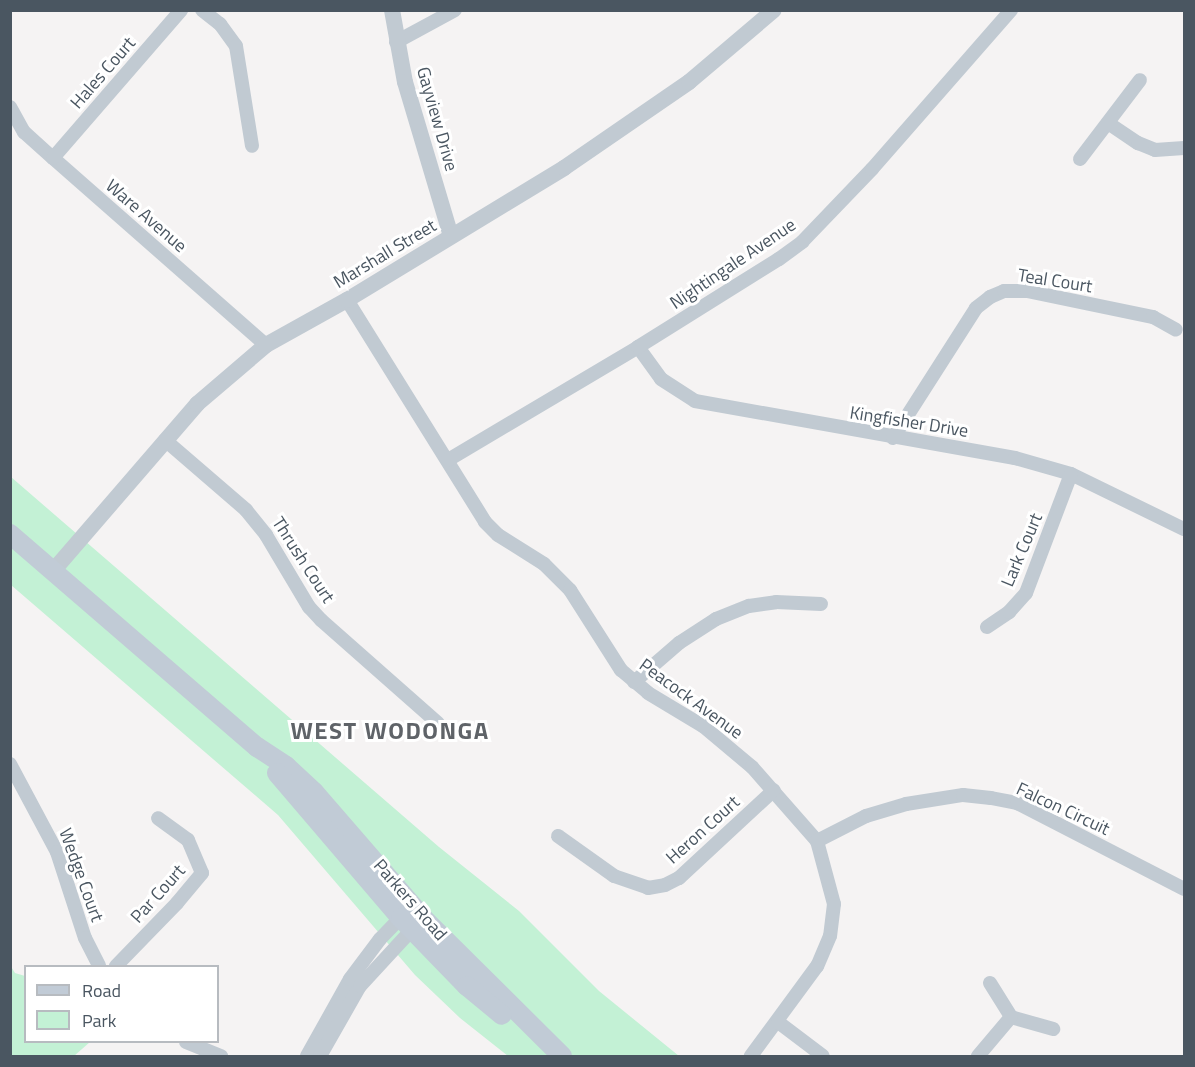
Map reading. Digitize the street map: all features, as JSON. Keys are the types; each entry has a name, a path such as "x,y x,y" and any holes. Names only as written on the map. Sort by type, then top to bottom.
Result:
{"main road":[{"name":"Parkers Road","path":"10,534 257,747 286,766 314,792 467,986 557,1056"},
{"name":"Parkers Road","path":"412,918 562,1056"}],"street":[{"name":"Hales Court","path":"53,158 181,10"},
{"path":"202,10 220,24 236,46 252,146"},
{"name":"Gayview Drive","path":"392,10 396,42 451,236"},
{"path":"396,42 455,10"},
{"name":"Marshall Street","path":"53,571 165,440 215,387 266,345 347,300 564,168 689,82 774,10"},
{"name":"Nightingale Avenue","path":"448,460 638,347 779,259 820,226 1011,10"},
{"path":"1080,159 1140,80"},
{"name":"Ware Avenue","path":"10,107 24,132 266,345"},
{"path":"1108,123 1138,143 1155,150 1185,148"},
{"name":"Teal Court","path":"893,438 976,308 990,297 1004,291 1027,291 1154,317 1176,330"},
{"name":"Peacock Avenue","path":"347,300 485,522 498,535 544,564 570,590 613,658 634,682 703,726 752,767 817,841 829,878 834,904 834,922 817,966 751,1056"},
{"name":"Kingfisher Drive","path":"638,347 661,379 695,401 1015,458 1071,474 1185,529"},
{"name":"Thrush Court","path":"165,440 252,516 309,607 321,620 438,723"},
{"name":"Lark Court","path":"987,627 1009,612 1026,593 1071,474"},
{"path":"634,682 679,643 716,619 749,606 776,602 821,604"},
{"name":"Wedge Court","path":"10,765 57,852 85,938 98,965"},
{"name":"Heron Court","path":"558,836 614,876 648,888 665,885 679,878 774,790"},
{"name":"Falcon Circuit","path":"817,841 866,816 906,804 963,795 991,798 1017,803 1185,889"},
{"name":"Par Court","path":"117,965 177,903 202,873 188,840 158,818"},
{"path":"307,1056 323,1023 350,979 412,918"},
{"path":"321,1056 360,986 412,918"},
{"path":"990,983 1011,1017 1053,1029"},
{"path":"978,1056 1011,1017"},
{"path":"778,1022 823,1056"},
{"path":"191,1043 221,1056"}],"green space":[{"path":"11,477 439,847 519,911 599,991 679,1056 508,1056 460,1018 415,975 278,815 11,585"},
{"path":"10,965 15,973 24,976 24,1043 89,1043 74,1056 11,1056"}],"district":[{"name":"WEST WODONGA","path":"390,731"}]}
